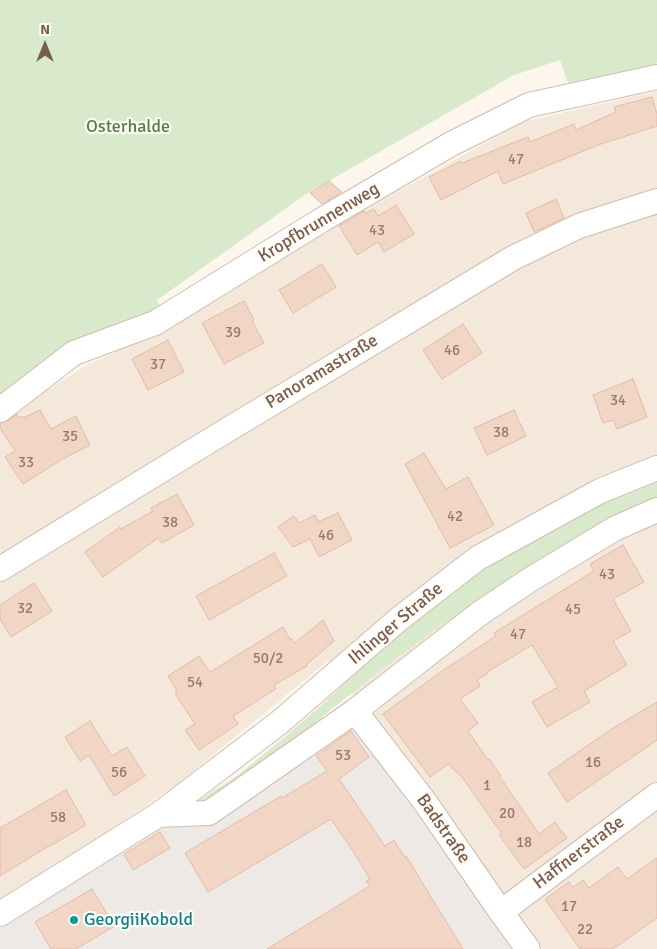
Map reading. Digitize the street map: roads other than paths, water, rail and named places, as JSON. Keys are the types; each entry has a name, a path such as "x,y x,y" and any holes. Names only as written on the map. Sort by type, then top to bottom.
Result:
{"street":[{"name":"Kropfbrunnenweg","path":"0,410 74,353 155,324 320,220 451,144 529,105 657,77"},
{"name":"Panoramastraße","path":"0,569 513,258 579,226 657,201"},
{"name":"Ihlinger Straße","path":"0,914 158,815 280,722 399,619 478,558 600,491 657,468"},
{"name":"Ihlinger Straße","path":"158,815 209,813 355,710 479,614 528,581 614,529 657,510"},
{"name":"Badstraße","path":"355,710 425,802 500,912 528,949"},
{"name":"Haffnerstraße","path":"500,912 657,795"}],"place":[{"name":"GeorgiiKobold","path":"74,920"}],"park label":[{"name":"Osterhalde","path":"128,127"}]}
